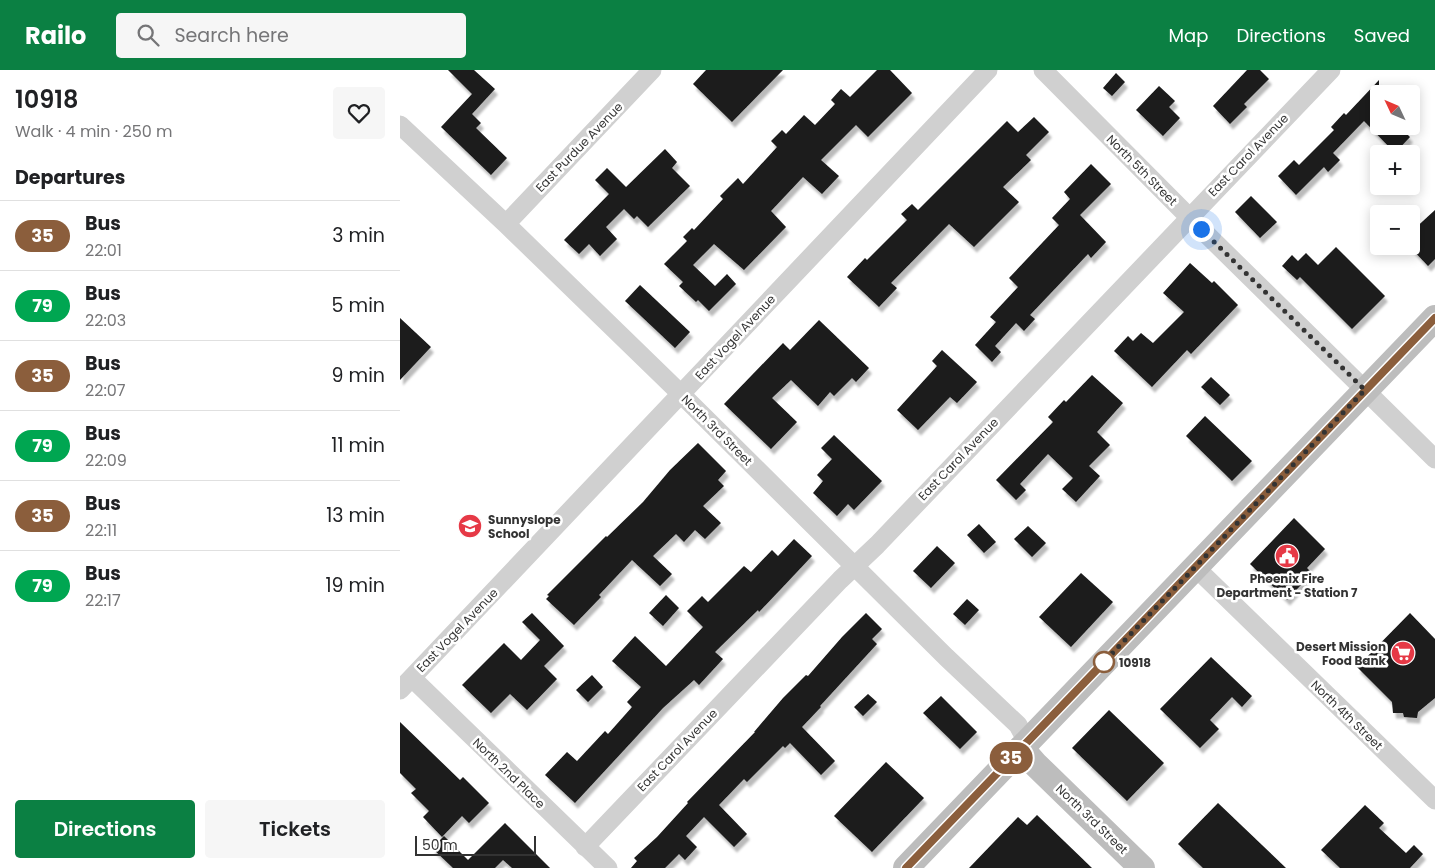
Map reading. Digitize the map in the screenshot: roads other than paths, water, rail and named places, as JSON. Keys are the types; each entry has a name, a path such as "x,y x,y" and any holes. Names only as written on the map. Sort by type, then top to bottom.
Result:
{"street":[{"name":"East Purdue Avenue","path":"506,224 652,70"},
{"name":"East Vogel Avenue","path":"406,684 988,70"},
{"name":"North 5th Street","path":"1043,70 1189,217 1435,459"},
{"name":"East Carol Avenue","path":"585,847 1331,70"},
{"name":"North 3rd Street","path":"400,125 506,224 681,394 946,657 1018,725 1024,745 1035,764 1142,868"},
{"path":"906,868 1435,318"},
{"name":"North 4th Street","path":"1195,566 1435,800"},
{"name":"North 2nd Place","path":"406,684 608,868"}],"place":[{"name":"Sunnyslope School","path":"470,526"},
{"name":"Phoenix Fire Department - Station 7","path":"1287,556"},
{"name":"Desert Mission Food Bank","path":"1403,653"},
{"name":"10918","path":"1104,662"}]}
